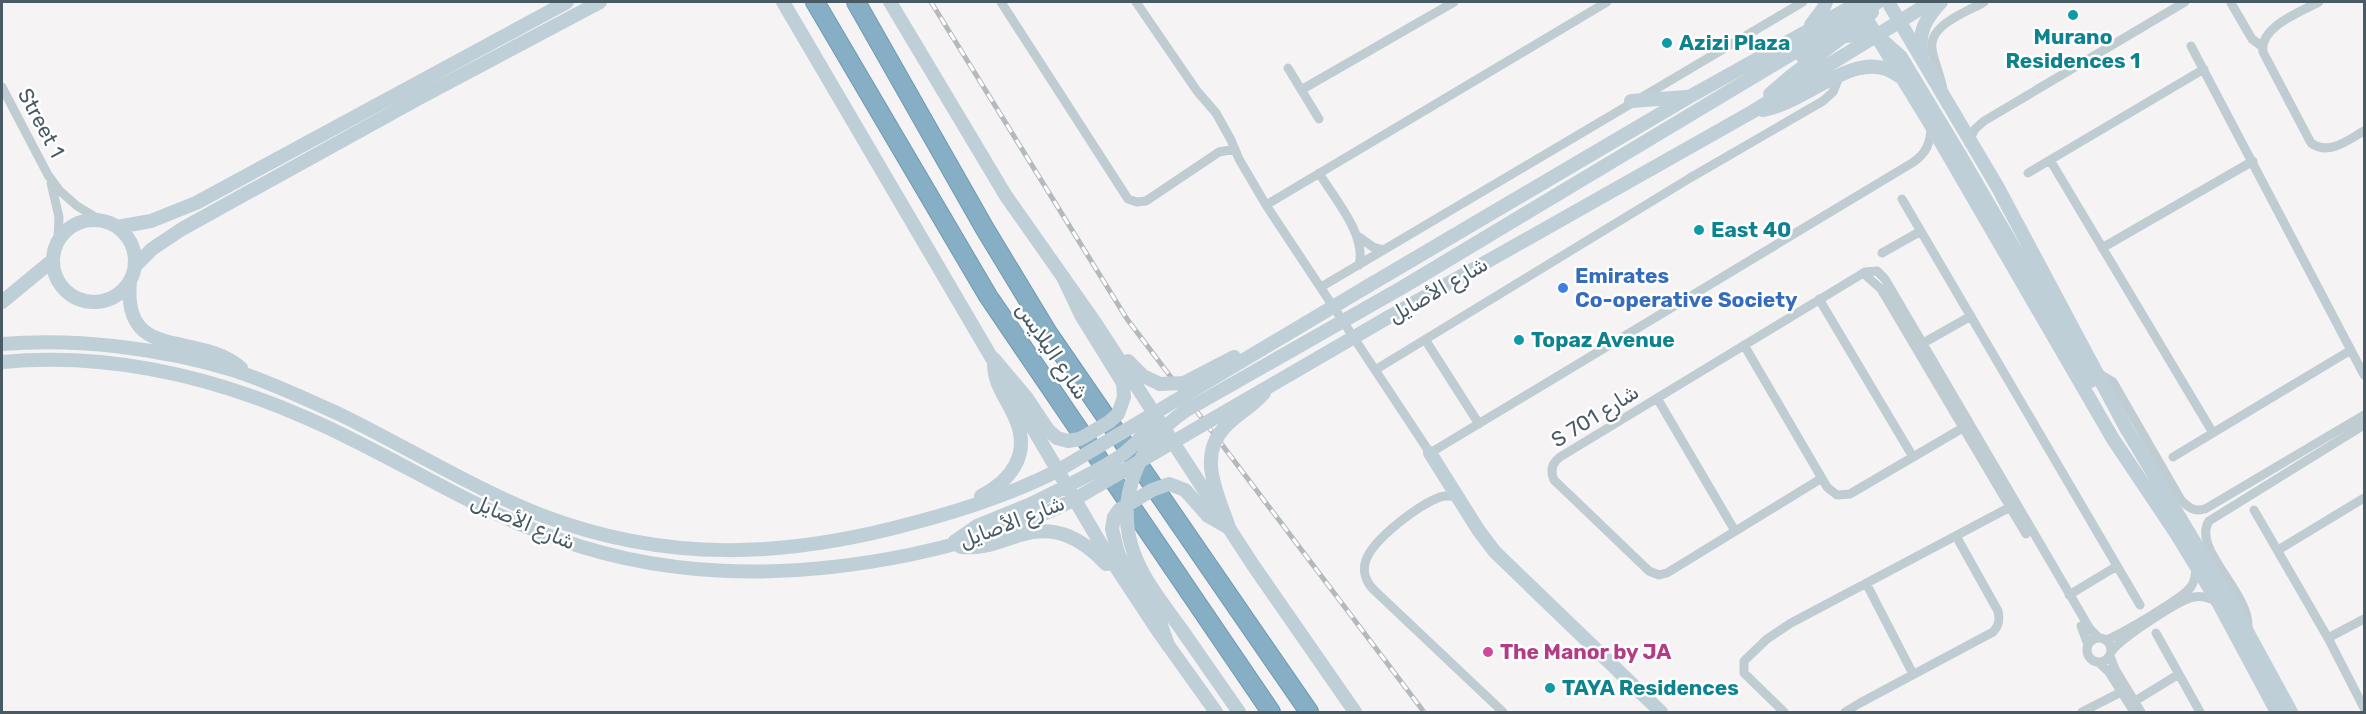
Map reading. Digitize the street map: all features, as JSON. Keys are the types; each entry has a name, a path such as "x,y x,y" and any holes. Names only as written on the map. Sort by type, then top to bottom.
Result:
{"highway":[{"name":"شارع اليلايس","path":"815,2 988,296 1271,712"},
{"name":"شارع اليلايس","path":"856,2 985,229 1048,333 1309,712"}],"main road":[{"path":"117,227 162,217 207,198 567,2"},
{"path":"246,375 239,367 220,356 158,339 144,332 131,313 130,280 135,266 152,249 182,228 600,2"},
{"path":"783,2 1131,591 1216,712"},
{"path":"890,2 988,167 1094,321 1229,528 1354,712"},
{"path":"1805,30 1816,19 1826,2"},
{"path":"1857,2 2107,428 2218,602 2277,712"},
{"name":"شارع الأصايل","path":"2,344 51,343 127,349 206,364 246,375 342,416 512,503 567,524 623,540 706,551 775,549 852,538 962,509 1018,489 1059,470 1689,97 1857,2"},
{"path":"1752,112 1791,76 1866,20 1878,2"},
{"path":"1239,712 1145,576 1131,546 1127,510 1130,486 1138,463 1150,443 1166,425 1185,411 1403,287 1878,2"},
{"path":"1888,2 1970,140 2126,428 2247,631 2291,712"},
{"name":"شارع الأصايل","path":"2,362 51,360 98,362 162,371 219,384 309,418 520,525 592,550 650,564 734,572 807,571 885,560 950,546 1030,519 1075,499 1270,384 1752,112 1932,2"},
{"path":"1924,63 1920,43 1922,28 1930,14 1941,2"},
{"path":"1742,82 1770,72 1836,38 1851,34 1875,38 1889,45 1901,57 1960,155 2086,373 2114,418 2126,428"},
{"path":"1752,112 1773,109 1792,102 1860,66 1871,65 1888,69 1903,79"},
{"path":"1631,101 1689,97"},
{"path":"130,280 116,296 95,302 84,301 65,290 54,271 53,260 58,241 72,227 81,222 102,221 117,227 123,233 133,248 135,266"},
{"path":"4,300 53,260"},
{"path":"994,359 1022,391 1048,430 1057,438 1068,441 1080,439 1118,414 1124,397 1123,383 1081,315 1063,278"},
{"path":"1094,321 1116,342 1138,372 1160,384 1184,383 1232,357 1259,351"},
{"path":"962,509 1003,482 1012,471 1020,452 1018,426 996,382 994,359"},
{"path":"1229,528 1212,478 1210,463 1212,448 1224,428 1251,407 1270,384"},
{"path":"950,546 969,530 1067,486 1131,449 1143,437 1154,414"},
{"path":"1430,453 1479,531 1496,552 1661,712"},
{"path":"1168,645 1156,615 1118,553 1112,529 1114,517 1123,507 1152,490 1169,484 1185,489 1209,516 1229,528"},
{"path":"950,546 976,548 1036,531 1061,533 1076,538 1089,547 1131,591"}],"street":[{"path":"1001,2 1128,199 1137,202 1146,201 1219,152 1235,149"},
{"path":"1136,2 1197,91 1216,113 1266,205 1430,453 1912,163 1926,151 1931,125"},
{"path":"1301,90 1454,2"},
{"path":"1266,205 1607,2"},
{"path":"1321,286 1631,101 1803,2"},
{"path":"1945,98 1941,75 1932,51 1934,36 1942,27 1984,2"},
{"path":"1970,140 1975,129 1984,120 2185,2"},
{"path":"2319,2 2271,30 2265,38 2263,47 2265,57 2311,143 2320,148 2330,148 2364,131"},
{"path":"2230,3 2252,39 2263,47"},
{"path":"2191,46 2364,375"},
{"path":"1288,68 1319,119"},
{"path":"2028,173 2204,69"},
{"path":"1375,370 1426,341 1569,251 1823,101 1833,92 1840,75"},
{"name":"Street 1","path":"2,87 48,175 59,190 72,202 102,221"},
{"path":"1958,121 1971,123 1984,120"},
{"path":"2050,160 2213,433"},
{"path":"2102,248 2253,161"},
{"path":"1319,173 1359,237 1373,247 1384,250"},
{"name":"Street 1","path":"48,175 58,208 58,241"},
{"path":"1902,199 2140,605"},
{"path":"1882,254 1921,231"},
{"path":"1359,237 1361,254 1359,265"},
{"name":"S 701 شارع","path":"1822,478 1665,574 1655,575 1554,480 1551,470 1557,459 1819,299 1871,270 1882,275 1919,346"},
{"path":"1819,299 1913,457"},
{"path":"1971,316 1919,346 2090,629 2110,645 2111,654 2134,712"},
{"path":"1426,341 1479,424"},
{"path":"1744,345 1822,478 1837,495 1850,494 1966,426"},
{"path":"2173,457 2351,350"},
{"path":"2096,372 2113,382 2181,500 2187,507 2195,510 2203,509 2232,493 2364,415"},
{"path":"1657,398 1735,531"},
{"path":"2247,631 2248,618 2245,606 2206,544 2204,536 2209,521 2364,425"},
{"path":"2232,493 2238,503"},
{"path":"1458,497 1438,498 1395,527 1368,556 1365,566 1366,576 1374,590 1503,712"},
{"path":"2278,550 2364,498"},
{"path":"1784,712 1746,676 1744,661 1756,648 1779,630 2013,505"},
{"path":"2013,505 2085,633 2089,657 2109,672 2135,701 2141,712"},
{"path":"2254,510 2328,638 2364,708"},
{"path":"1845,712 1993,632 1999,623 1998,611 1956,536"},
{"path":"2069,595 2117,566"},
{"path":"2088,645 2093,640 2119,634 2186,592 2195,581 2196,566"},
{"path":"1866,583 1913,674"},
{"path":"2099,663 2106,661 2123,639 2186,600 2204,597 2218,602"},
{"path":"2328,638 2364,619"},
{"path":"2156,633 2200,712"},
{"path":"2135,701 2179,674"},
{"path":"2082,712 2125,690"}],"railway":[{"path":"931,2 1127,319 1424,712"}],"place":[{"name":"Murano Residences 1","path":"2073,15"},
{"name":"Azizi Plaza","path":"1667,43"},
{"name":"East 40","path":"1699,230"},
{"name":"Emirates Co-operative Society","path":"1563,288"},
{"name":"Topaz Avenue","path":"1519,340"},
{"name":"The Manor by JA","path":"1488,652"},
{"name":"TAYA Residences","path":"1550,688"}]}
